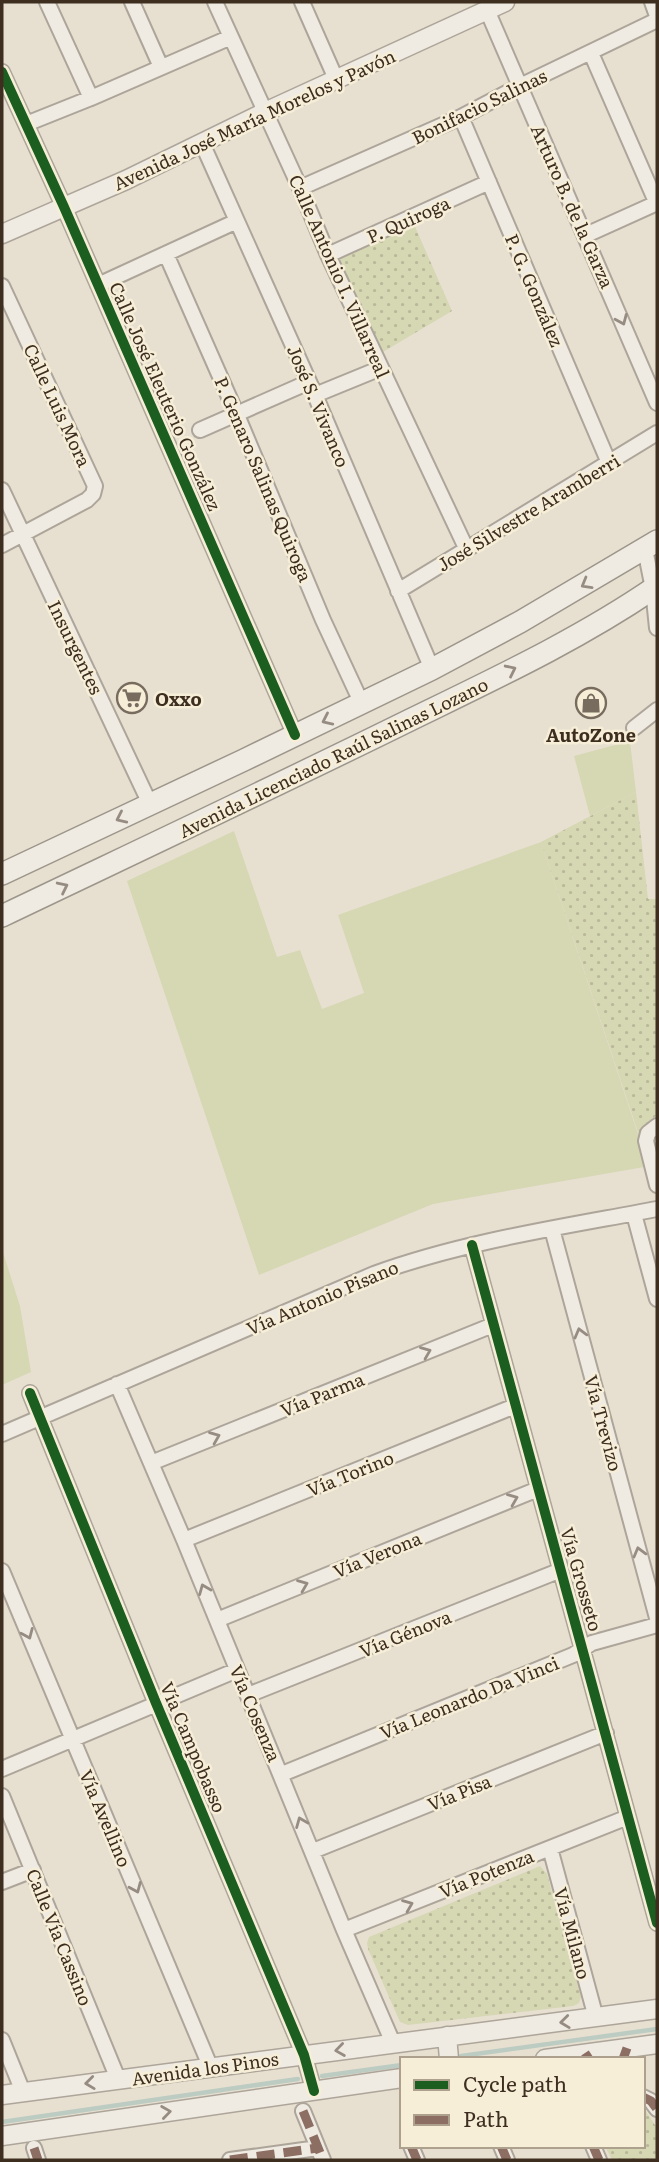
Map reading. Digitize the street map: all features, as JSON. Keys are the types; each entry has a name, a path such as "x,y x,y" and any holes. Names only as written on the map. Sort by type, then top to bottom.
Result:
{"main road":[{"name":"Avenida Licenciado Raúl Salinas Lozano","path":"2,874 432,669 520,622 651,545"},
{"name":"Avenida Licenciado Raúl Salinas Lozano","path":"2,916 291,779 541,655 627,607 655,587"}],"street":[{"path":"47,2 91,98"},
{"path":"132,2 161,67"},
{"name":"Calle Antonio I. Villarreal","path":"215,2 328,255 467,550"},
{"name":"Avenida José María Morelos y Pavón","path":"2,234 126,180 336,79 505,2"},
{"path":"652,2 657,18"},
{"path":"306,3 336,79"},
{"name":"Arturo B. de la Garza","path":"487,10 657,402"},
{"name":"Bonifacio Salinas","path":"300,188 461,117 520,86 591,54 657,18"},
{"path":"26,124 231,37"},
{"path":"586,234 657,204 591,54"},
{"name":"Calle José Eleuterio González","path":"2,72 64,207 295,735"},
{"name":"P. G. González","path":"461,117 609,463"},
{"name":"José S. Vivanco","path":"202,144 312,388 432,669"},
{"name":"P. Quiroga","path":"328,255 489,182"},
{"path":"98,285 237,221"},
{"name":"P. Genaro Salinas Quiroga","path":"166,254 323,620 362,704"},
{"name":"Calle Luis Mora","path":"2,286 95,486 93,494 87,500 22,534"},
{"path":"200,430 312,388 381,368"},
{"name":"José Silvestre Aramberri","path":"398,591 657,433"},
{"name":"Insurgentes","path":"2,490 150,804"},
{"path":"2,545 22,534"},
{"path":"651,545 657,628"},
{"path":"634,728 657,710"},
{"path":"657,1126 648,1133 646,1141 657,1185"},
{"name":"Vía Antonio Pisano","path":"2,1434 374,1274 437,1252 657,1209"},
{"path":"634,1214 657,1299"},
{"name":"Vía Trevizo","path":"552,1229 657,1618"},
{"name":"Vía Grosseto","path":"472,1245 657,1923"},
{"name":"Vía Parma","path":"151,1463 493,1325"},
{"name":"Vía Cosenza","path":"117,1384 393,2043"},
{"name":"Vía Campobasso","path":"30,1393 156,1703 304,2054 314,2091"},
{"name":"Vía Torino","path":"184,1540 516,1406"},
{"name":"Vía Verona","path":"217,1620 538,1489"},
{"name":"Vía Génova","path":"248,1695 561,1570"},
{"name":"Vía Avellino","path":"2,1571 210,2066"},
{"name":"Vía Leonardo Da Vinci","path":"282,1774 573,1655 592,1643 657,1625"},
{"path":"2,1769 237,1670"},
{"name":"Vía Pisa","path":"313,1851 606,1732"},
{"name":"Calle Vía Cassino","path":"2,1796 118,2079"},
{"name":"Vía Potenza","path":"344,1930 628,1817"},
{"name":"Vía Milano","path":"550,1848 596,2018"},
{"path":"2,1882 33,1870"},
{"name":"Avenida los Pinos","path":"2,2095 657,2009"},
{"path":"447,2036 449,2057"},
{"path":"2,2040 23,2092"},
{"path":"587,2056 625,2053 657,2044"},
{"path":"2,2136 400,2078"},
{"path":"230,2160 321,2154 303,2111"}],"green space":[{"path":"413,222 452,311 383,352 337,261"},
{"path":"630,741 636,792 590,816 574,756"},
{"path":"636,792 648,899 657,899 657,1115 645,1125 640,1138 541,842"},
{"path":"234,831 277,957 300,950 322,1009 364,993 338,915 541,842 639,1137 644,1167 433,1204 259,1275 127,881"},
{"path":"2,1249 20,1306 31,1372 2,1385"},
{"path":"540,1866 547,1874 581,1997 579,2003 573,2006 408,2025 400,2022 368,1949 369,1937"},
{"path":"645,2110 657,2128 657,2159 612,2160 606,2148 645,2148"}],"waterway":[{"path":"461,2056 657,2029"},
{"path":"322,2076 400,2065"},
{"path":"2,2122 298,2079"}],"marked path":[{"path":"624,2057 627,2048"},
{"path":"585,2053 588,2057"},
{"path":"645,2098 657,2109"},
{"path":"303,2111 323,2160"},
{"path":"34,2148 38,2160"},
{"path":"230,2160 318,2148"},
{"path":"412,2148 417,2160"},
{"path":"502,2148 507,2160"},
{"path":"594,2148 599,2160"}],"cycle path":[{"path":"2,72 64,207 295,735"},
{"path":"472,1245 657,1923"},
{"path":"30,1393 156,1703 304,2055 314,2091"}],"place":[{"name":"Oxxo","path":"132,698"},
{"name":"AutoZone","path":"591,703"}]}
